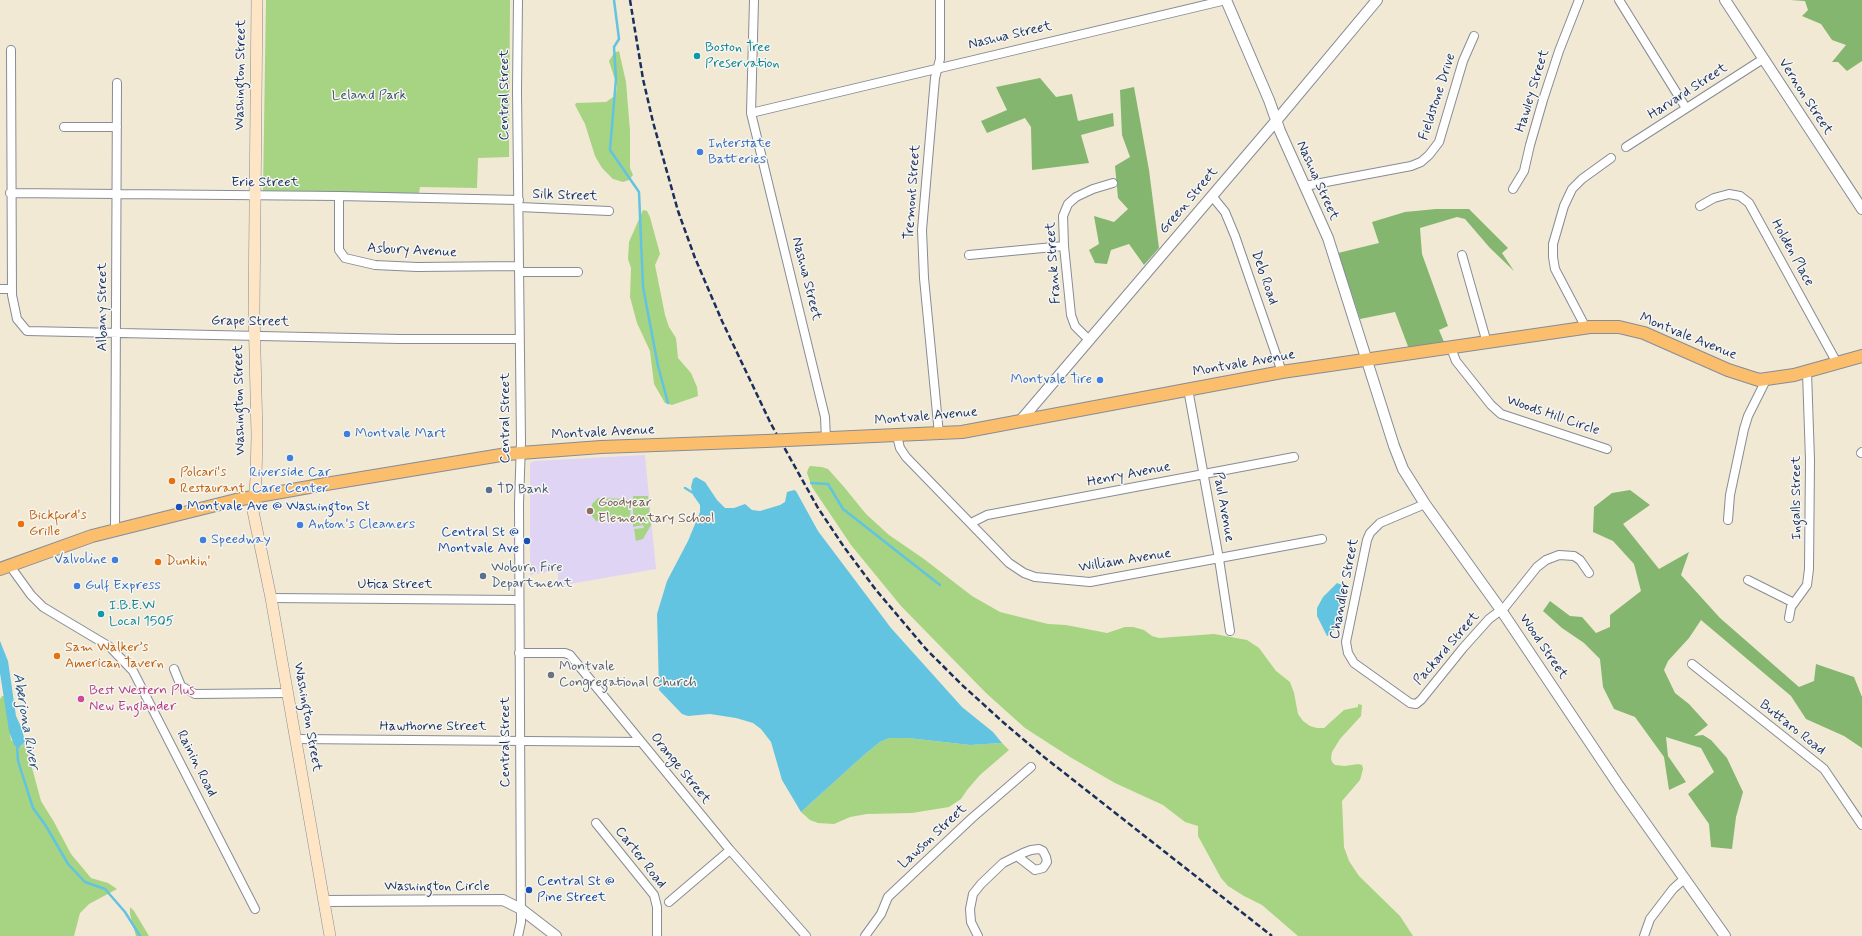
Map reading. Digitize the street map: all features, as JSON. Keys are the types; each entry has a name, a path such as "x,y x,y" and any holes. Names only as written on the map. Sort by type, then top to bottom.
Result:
{"main road":[{"name":"Washington Street","path":"256,0 254,335 257,435 256,479 253,498 253,514 271,598 330,936"},
{"name":"Montvale Avenue","path":"3,569 86,537 188,511 452,463 520,454 601,447 897,436 972,431 1021,420 1282,372 1586,328 1612,327 1636,330 1659,338 1728,370 1753,379 1766,380 1807,372 1862,356"}],"street":[{"name":"Central Street","path":"518,0 520,454 519,741 521,909"},
{"path":"752,113 754,0"},
{"name":"Tremont Street","path":"940,0 938,67 935,78 922,230 924,278 940,434"},
{"name":"Nashua Street","path":"826,439 825,417 752,113 938,67 1226,0 1267,96 1276,121 1329,241 1367,360"},
{"name":"Green Street","path":"1021,420 1377,0"},
{"name":"Hawley Street","path":"1513,189 1524,171 1543,100 1561,46 1579,0"},
{"path":"1619,0 1686,108"},
{"name":"Vernon Street","path":"1725,0 1862,209"},
{"name":"Fieldstone Drive","path":"1305,186 1411,166 1421,162 1430,155 1441,137 1464,61 1474,36"},
{"path":"0,289 12,289 10,194 11,50"},
{"name":"Harvard Street","path":"1626,147 1763,59"},
{"name":"Albany Street","path":"114,531 117,83"},
{"path":"64,126 117,127"},
{"path":"1586,328 1558,274 1554,264 1553,248 1564,206 1572,189 1582,179 1611,158"},
{"name":"Frank Street","path":"1089,340 1079,331 1072,320 1062,218 1068,204 1076,197 1112,183"},
{"name":"Erie Street","path":"10,194 339,196 519,203"},
{"name":"Holden Place","path":"1700,206 1710,200 1728,194 1740,196 1748,202 1837,363"},
{"name":"Asbury Avenue","path":"339,196 339,250 345,258 376,265 417,268 519,269 578,272"},
{"name":"Deb Road","path":"1212,196 1225,212 1236,236 1282,372"},
{"name":"Silk Street","path":"519,203 609,211"},
{"path":"969,255 1064,246"},
{"path":"1462,255 1487,343"},
{"name":"Grape Street","path":"12,289 16,314 20,323 28,331 400,339 519,339"},
{"name":"Woods Hill Circle","path":"1451,348 1456,361 1491,405 1501,414 1607,449"},
{"name":"Wood Street","path":"1367,360 1399,461 1425,504 1501,610 1684,879 1725,936"},
{"name":"Ingalls Street","path":"1789,618 1789,612 1794,602 1807,585 1810,569 1810,460 1807,372"},
{"path":"1728,520 1730,495 1742,433 1748,416 1766,380"},
{"name":"Paul Avenue","path":"1188,389 1219,558 1230,631"},
{"name":"William Avenue","path":"897,436 901,450 906,456 1011,565 1024,573 1041,578 1090,582 1322,539"},
{"name":"Henry Avenue","path":"971,523 987,515 1294,457"},
{"name":"Chandler Street","path":"1414,704 1408,703 1354,662 1348,653 1346,642 1367,540 1370,533 1380,523 1425,504"},
{"name":"Packard Street","path":"1414,704 1421,700 1463,648 1489,619 1506,608 1537,567 1552,556 1574,556 1580,560 1589,573"},
{"name":"Rainin Road","path":"3,569 43,607 110,647 133,671 255,909"},
{"path":"1748,580 1794,602"},
{"name":"Utica Street","path":"271,598 519,600"},
{"name":"Orange Street","path":"519,653 568,654 730,850 806,936"},
{"name":"Buttaro Road","path":"1692,664 1824,769 1862,825"},
{"path":"174,669 181,686 195,694 288,693"},
{"name":"Hawthorne Street","path":"296,739 641,742"},
{"name":"Lawson Street","path":"865,936 881,914 888,897 972,818 1031,767"},
{"name":"Carter Road","path":"596,823 654,894 657,907 657,936"},
{"path":"669,902 730,850"},
{"path":"978,936 973,926 970,914 974,894 981,884 999,867 1017,856"},
{"path":"1644,936 1650,919 1673,889 1684,879"},
{"name":"Washington Circle","path":"324,901 502,900 521,909 556,936"},
{"path":"518,936 521,925 521,909"}],"shaded area":[{"name":"Goodyear Elementary School","path":"645,455 656,569 558,586 558,570 530,575 530,463 535,461"}],"green space":[{"name":"Leland Park","path":"266,0 510,0 509,157 478,158 477,188 420,187 419,193 411,194 263,191"},
{"path":"1790,0 1862,0 1862,61 1847,71 1838,62 1832,62 1846,45 1832,40 1821,24 1802,16 1808,10 1805,1"},
{"path":"619,51 626,82 630,131 630,168 633,175 629,180 623,182 613,179 602,168 595,156 585,124 575,105 576,103 606,102 616,95 617,86 609,61 614,53"},
{"path":"1040,78 1056,97 1072,94 1078,121 1113,113 1114,126 1081,135 1089,163 1032,170 1031,127 1025,118 987,133 981,121 1007,110 996,87"},
{"path":"1134,87 1149,170 1159,248 1144,265 1129,244 1111,250 1107,264 1095,263 1089,250 1099,244 1094,216 1114,222 1128,209 1118,198 1115,166 1130,157 1122,135 1120,90"},
{"path":"1436,209 1469,209 1508,248 1502,253 1514,271 1490,248 1465,219 1457,217 1420,228 1422,254 1448,326 1439,330 1444,342 1409,349 1395,312 1360,319 1338,253 1379,243 1372,222 1405,212"},
{"path":"643,210 647,211 650,217 660,254 655,265 665,315 669,327 676,338 678,358 691,373 697,387 698,396 672,405 665,403 654,384 650,351 637,323 630,297 631,268 628,259 629,242"},
{"path":"810,466 828,469 866,514 889,535 924,559 972,596 1000,612 1048,624 1066,625 1107,633 1125,627 1133,627 1144,630 1152,636 1159,638 1214,634 1247,640 1259,648 1276,671 1290,682 1294,693 1298,714 1303,721 1310,726 1324,728 1344,710 1358,707 1358,704 1362,705 1361,716 1340,739 1332,752 1331,758 1335,765 1345,766 1358,764 1362,765 1363,769 1360,780 1342,801 1344,847 1349,861 1359,876 1400,916 1413,936 1298,936 1262,905 1228,886 1221,878 1198,836 1198,826 1185,822 1163,805 1115,783 1070,757 1025,728 986,693 901,606 851,545 812,487 807,473"},
{"path":"1630,490 1650,505 1623,524 1659,569 1689,552 1681,575 1720,618 1799,687 1814,681 1816,664 1854,677 1862,697 1862,748 1844,736 1806,719 1791,696 1701,620 1689,638 1668,661 1664,670 1675,693 1689,704 1708,725 1694,736 1703,735 1711,740 1727,758 1743,792 1736,817 1732,849 1711,847 1709,824 1688,794 1714,772 1701,748 1666,737 1668,756 1686,782 1669,790 1664,757 1635,717 1614,709 1603,687 1600,659 1584,643 1562,628 1543,611 1550,601 1570,616 1582,617 1596,633 1610,627 1610,615 1641,591 1634,564 1613,541 1593,532 1594,507 1612,493"},
{"path":"633,496 648,496 651,525 643,539 636,541 634,529 644,528 643,525 633,527"},
{"path":"598,498 628,499 631,504 630,518 623,521 596,521 592,516 592,504"},
{"path":"4,696 6,703 11,740 21,747 25,742 41,801 71,854 91,878 108,883 117,889 89,904 80,913 74,936 0,936 0,699"},
{"path":"889,738 908,738 970,745 1002,743 1009,750 980,775 961,799 949,807 912,813 867,814 850,817 834,824 818,823 810,820 801,812 864,755 880,742"},
{"path":"130,907 149,936 136,936 130,914"}],"water":[{"path":"696,477 705,482 717,500 725,508 734,508 745,504 752,510 760,511 780,505 785,502 787,492 794,490 796,491 818,531 891,628 962,707 993,732 1002,743 970,745 908,738 889,738 880,742 864,755 801,812 782,780 771,742 761,729 753,723 736,718 710,714 688,716 682,714 659,690 657,614 667,581 688,541 700,512 700,505 693,495 691,487 693,479"},
{"path":"1337,583 1342,585 1343,590 1334,630 1331,635 1327,636 1317,616 1317,608 1323,597"},
{"path":"0,641 8,661 16,716 22,729 25,742 19,748 14,745 9,731 0,673"}],"waterway":[{"path":"614,0 619,39 614,47 616,79 610,150 639,192 643,287 658,366 668,403"},
{"path":"811,483 828,484 843,509 940,585"},
{"path":"685,488 695,494"},
{"name":"Aberjona River","path":"17,746 18,761 33,808 46,826 68,864 85,882 105,889 125,912 140,936"}],"railway":[{"path":"630,0 643,79 653,122 678,211 695,258 722,321 771,424 818,508 844,547 876,590 926,649 961,684 1044,757 1272,936"}],"place":[{"name":"Boston Tree Preservation","path":"697,56"},
{"name":"Interstate Batteries","path":"700,152"},
{"name":"Montvale Tire","path":"1100,380"},
{"name":"Montvale Mart","path":"347,434"},
{"name":"Riverside Car Care Center","path":"290,458"},
{"name":"Polcari's Restaurant","path":"172,481"},
{"name":"TD Bank","path":"489,490"},
{"name":"Montvale Ave @ Washington St","path":"179,507"},
{"name":"Goodyear Elementary School","path":"590,511"},
{"name":"Bickford's Grille","path":"21,524"},
{"name":"Anton's Cleaners","path":"300,525"},
{"name":"Speedway","path":"203,540"},
{"name":"Central St @ Montvale Ave","path":"527,541"},
{"name":"Valvoline","path":"115,560"},
{"name":"Dunkin'","path":"158,562"},
{"name":"Woburn Fire Department","path":"483,576"},
{"name":"Gulf Express","path":"77,586"},
{"name":"I.B.E.W Local 1505","path":"101,614"},
{"name":"Sam Walker’s American Tavern","path":"57,656"},
{"name":"Montvale Congregational Church","path":"551,675"},
{"name":"Best Western Plus New Englander","path":"81,699"},
{"name":"Central St @ Pine Street","path":"529,890"}]}
